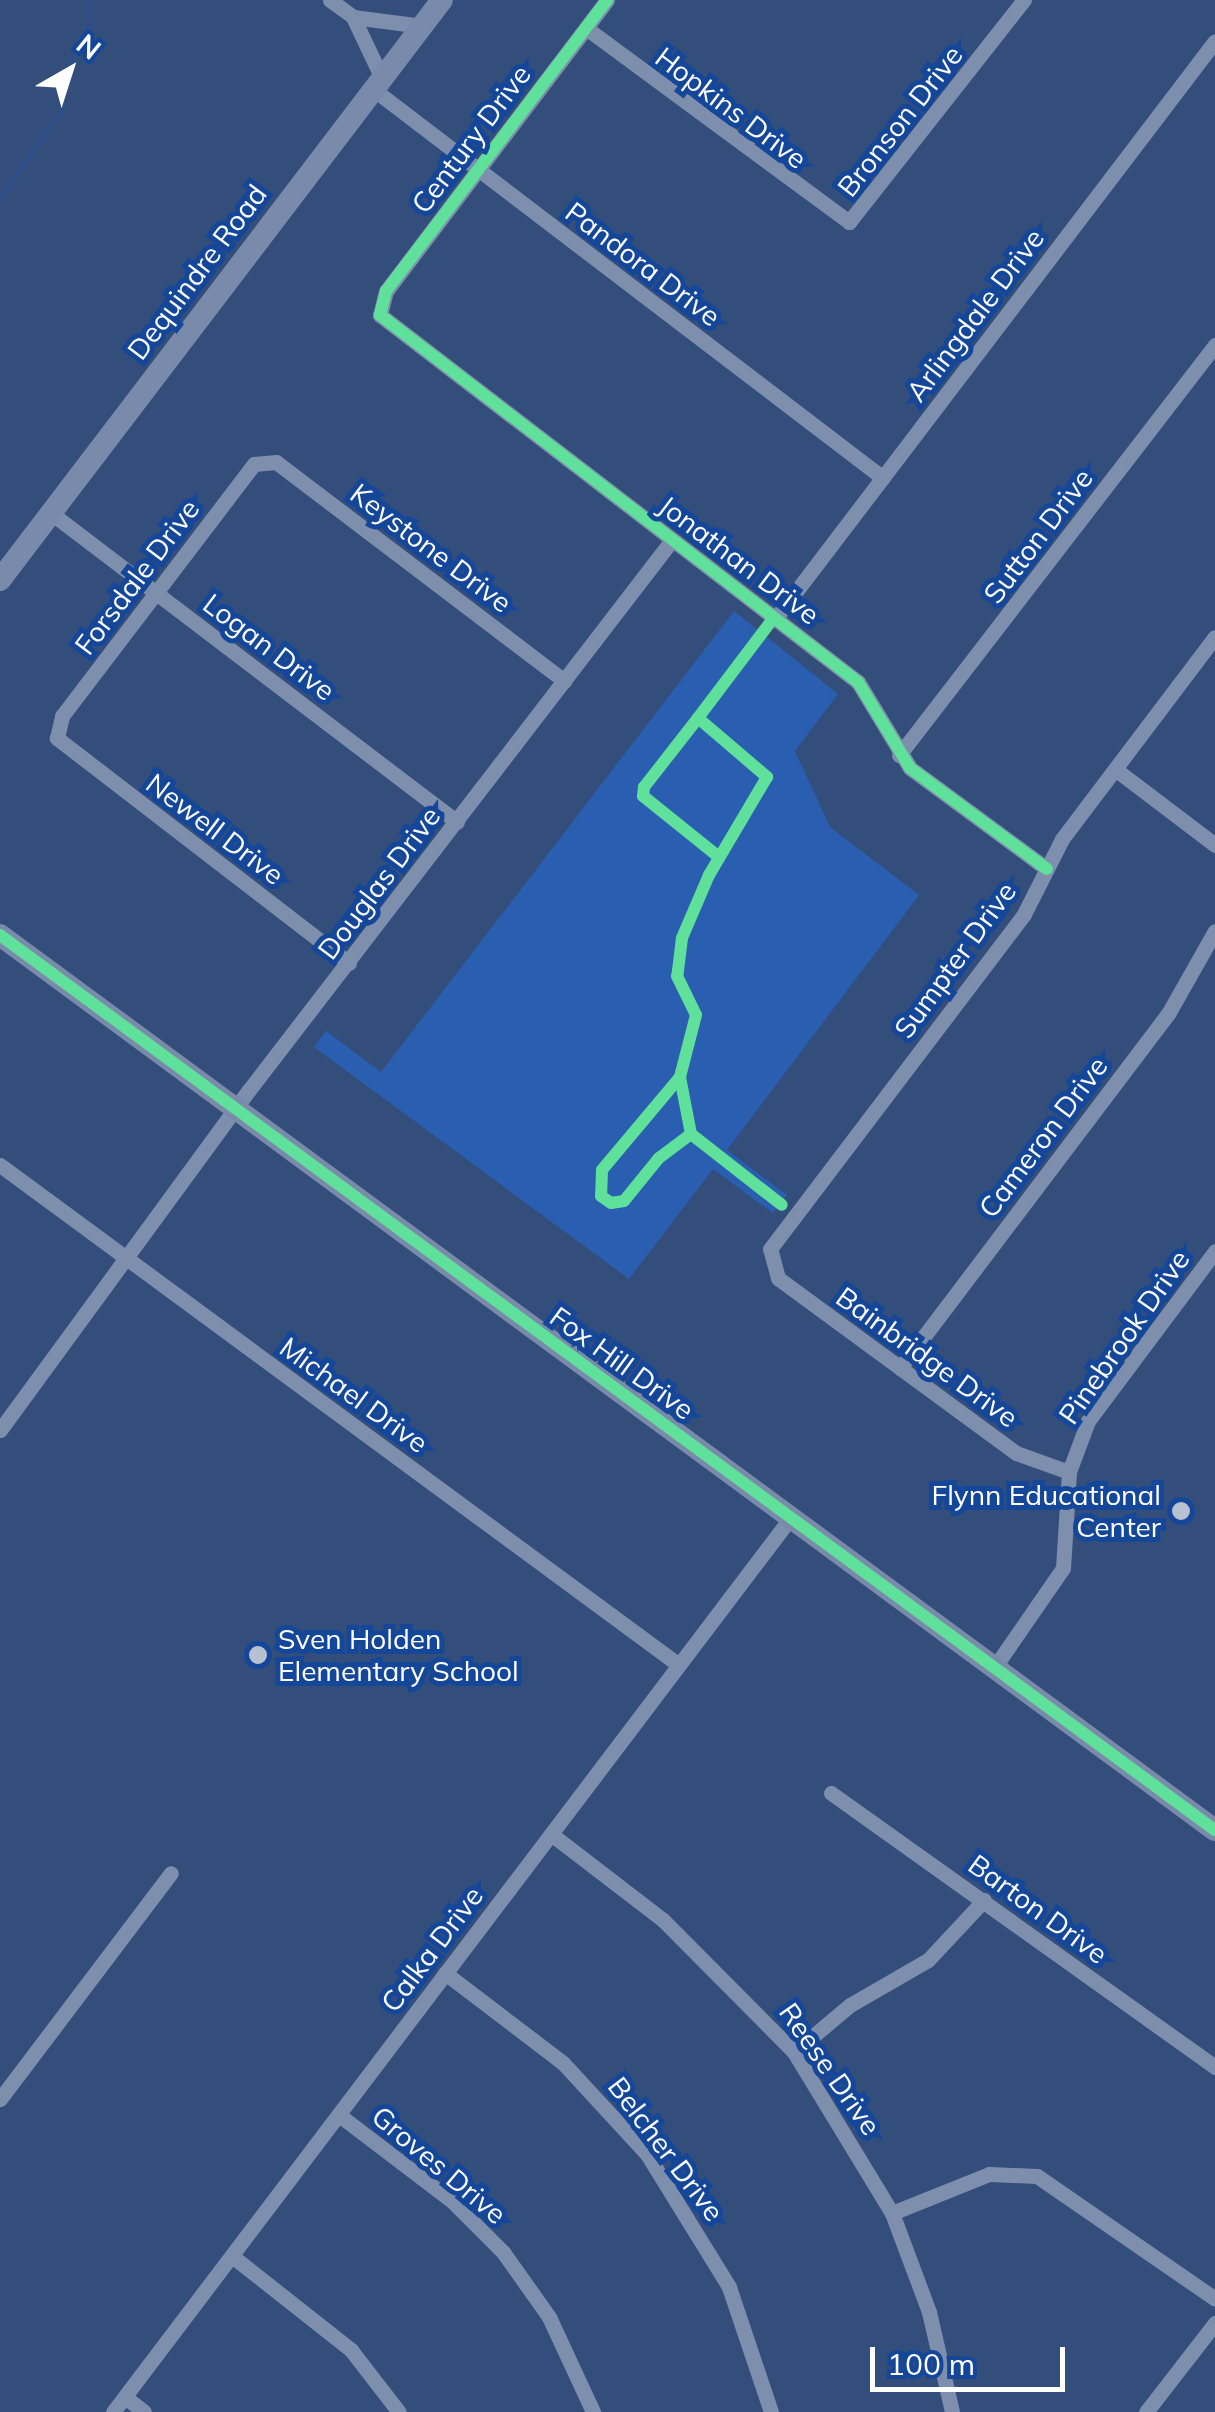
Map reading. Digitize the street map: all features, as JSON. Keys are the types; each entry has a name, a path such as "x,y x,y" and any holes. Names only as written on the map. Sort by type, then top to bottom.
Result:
{"street":[{"path":"330,0 353,18 378,84"},
{"name":"Dequindre Road","path":"0,580 442,0"},
{"name":"Century Drive","path":"379,309 608,0"},
{"name":"Bronson Drive","path":"849,222 1024,0"},
{"path":"353,18 422,26"},
{"name":"Hopkins Drive","path":"586,28 849,222"},
{"name":"Arlingdale Drive","path":"775,619 1215,41"},
{"name":"Pandora Drive","path":"378,84 479,170 883,478"},
{"name":"Jonathan Drive","path":"379,309 384,320 866,691 898,755 1046,869"},
{"name":"Sutton Drive","path":"898,755 1215,344"},
{"name":"Forsdale Drive","path":"56,732 156,592 265,458"},
{"name":"Keystone Drive","path":"265,458 564,681"},
{"name":"Logan Drive","path":"51,512 457,822"},
{"name":"Douglas Drive","path":"0,1426 235,1109 672,540"},
{"name":"Sumpter Drive","path":"769,1262 775,1239 1024,914 1046,869 1215,637"},
{"name":"Newell Drive","path":"56,732 68,749 349,963"},
{"path":"1116,769 1215,844"},
{"name":"Cameron Drive","path":"900,1368 1168,1014 1215,931"},
{"name":"Fox Hill Drive","path":"0,935 1215,1830"},
{"name":"Michael Drive","path":"0,1165 678,1665"},
{"name":"Pinebrook Drive","path":"994,1668 1063,1568 1069,1472 1095,1410 1215,1252"},
{"name":"Bainbridge Drive","path":"769,1262 778,1278 1024,1458 1069,1472"},
{"name":"Calka Drive","path":"113,2412 790,1517"},
{"name":"Barton Drive","path":"831,1793 1215,2067"},
{"name":"Reese Drive","path":"551,1834 663,1920 794,2052 892,2213 928,2312 952,2412"},
{"path":"0,2099 171,1873"},
{"path":"794,2052 850,2005 928,1960 984,1900"},
{"name":"Belcher Drive","path":"445,1973 588,2086 656,2167 729,2286 771,2412"},
{"name":"Groves Drive","path":"339,2115 453,2202 503,2252 550,2317 593,2412"},
{"path":"892,2213 988,2174 1037,2176 1215,2299"},
{"path":"232,2256 340,2340 399,2412"},
{"path":"1146,2412 1215,2323"},
{"path":"124,2397 144,2412"}],"shaded area":[{"path":"734,611 838,694 795,751 830,827 919,895 727,1150 787,1195 773,1213 713,1169 629,1279 314,1047 326,1031 381,1072"}],"waterway":[{"path":"0,199 62,111 69,69 90,23 89,0"}],"cycle path":[{"path":"607,0 386,291 380,315 858,682 910,768 1047,869"},
{"path":"769,624 698,718 767,777 709,875 682,938 677,976 696,1015 680,1077 691,1134 782,1205"},
{"path":"698,718 644,787 643,796 719,857"},
{"path":"0,935 1215,1830"},
{"path":"680,1077 602,1170 601,1196 611,1203 624,1201 659,1158 691,1134"}],"place":[{"name":"Flynn Educational Center","path":"1181,1511"},
{"name":"Sven Holden Elementary School","path":"258,1655"}]}
